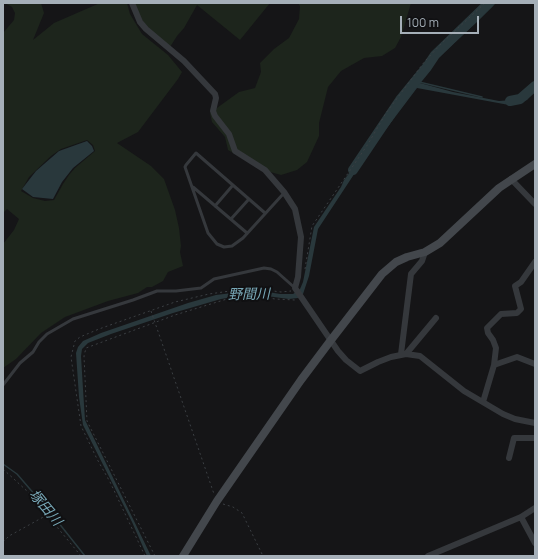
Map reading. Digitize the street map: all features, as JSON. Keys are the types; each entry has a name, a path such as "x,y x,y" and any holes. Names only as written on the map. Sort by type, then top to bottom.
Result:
{"street":[{"path":"132,3 140,22 146,29 188,65 215,94 216,98 213,111 228,134 235,151 265,170 284,192 295,209 301,236 298,277 295,288 346,360 360,371 378,362 404,354 420,356 464,391 503,414 515,419 535,423"},
{"path":"183,556 217,501 331,340 382,274 389,267 407,257 425,252 440,243 499,188 535,164"},
{"path":"511,179 535,204"},
{"path":"404,354 411,274 422,261 425,252"},
{"path":"483,402 494,365 496,348 494,340 488,333 487,328 501,314 517,313 521,309 515,286 521,282 535,262"},
{"path":"404,354 436,318"},
{"path":"494,365 517,357 535,364"},
{"path":"510,458 514,438 535,438"},
{"path":"428,556 521,516 535,508"},
{"path":"521,516 535,543"}],"lane":[{"path":"265,213 196,153 185,167 208,233 217,244 224,247 232,246 247,233 284,192"},
{"path":"215,206 233,185"},
{"path":"192,186 247,233"},
{"path":"231,220 249,199"},
{"path":"3,385 20,363 33,352 39,342 47,334 73,319 157,291 176,291 201,288 214,279 264,268 277,272 295,288"}],"path":[{"path":"304,271 312,226 368,144 386,113 425,61 485,3"},
{"path":"145,556 110,482 81,426 71,357 75,341 80,337 99,329 175,302 209,294 252,288 282,292 290,291 295,288"},
{"path":"155,556 86,420 84,356 86,348 206,305 244,296 291,300 298,300 301,298"},
{"path":"151,311 217,501 221,504 233,507 242,513 263,556"},
{"path":"3,470 28,492 81,556"},
{"path":"3,542 9,536 47,515"}],"shaded area":[{"path":"5,3 41,3 44,13 33,40 54,23 100,3 127,3 130,14 142,34 168,55 182,72 138,132 117,143 151,166 164,179 175,210 179,228 181,246 180,252 183,266 168,272 163,281 152,287 147,287 138,293 108,301 65,317 41,333 16,359 3,368 3,244 14,230 19,219 7,209 3,213 3,33 14,20 15,13 12,7","holes":["87,140 93,145 95,151 69,175 54,200 45,201 33,198 21,191 29,177 51,156 61,149"]},
{"path":"134,3 270,3 240,40 197,5 184,28 170,47 148,29"},
{"path":"298,3 411,3 401,37 395,48 382,56 364,58 341,71 328,87 319,123 319,136 307,162 297,170 281,175 263,170 228,150 225,137 212,122 210,113 239,92 255,88 261,72 260,63 274,49 289,38 299,19 300,6"},
{"name":"野間川","path":"491,3 496,3 438,58 420,83 453,92 499,101 512,100 525,96 535,86 535,91 527,100 509,105 417,88 368,153 318,229 309,276 303,294 298,298 289,299 251,294 221,299 173,313 111,334 88,343 82,349 81,356 85,420 151,556 147,556 132,522 83,425 79,397 76,353 78,347 83,341 101,333 216,295 256,290 280,294 293,294 300,289 303,282 314,227 341,187 344,180 436,55 478,17"},
{"path":"87,141 92,146 94,151 73,168 62,182 53,199 33,197 22,189 36,171 59,151"}],"waterway":[{"name":"野間川","path":"353,170 400,100 435,55 489,3"},
{"path":"415,81 482,97"},
{"path":"510,101 520,99 535,86"},
{"name":"塚田川","path":"3,464 17,474 85,556"}]}
